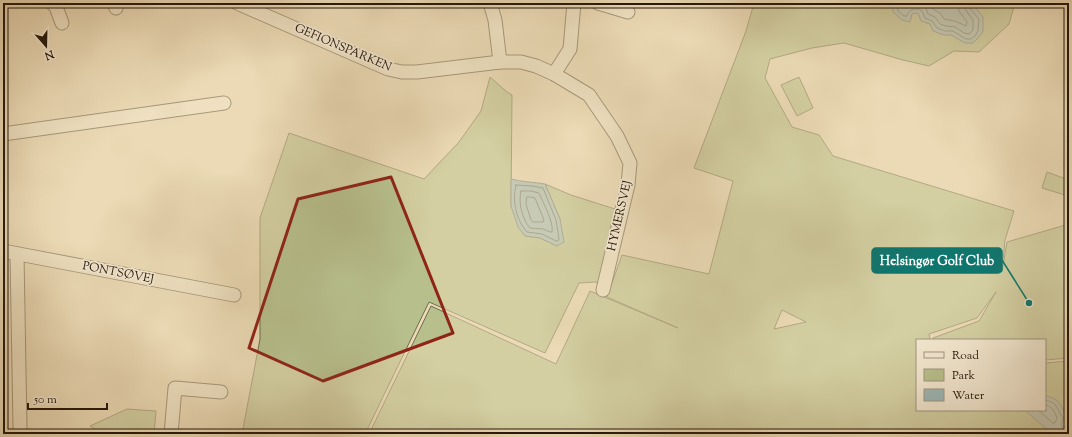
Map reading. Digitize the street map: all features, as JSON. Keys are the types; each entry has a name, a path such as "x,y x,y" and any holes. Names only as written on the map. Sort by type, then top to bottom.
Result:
{"street":[{"path":"52,3 56,7 62,24"},
{"name":"GEFIONSPARKEN","path":"237,3 388,69 402,72 417,72 500,62"},
{"path":"490,3 495,20 500,62"},
{"path":"554,74 570,49 574,3"},
{"path":"598,3 628,12"},
{"name":"HYMERSVEJ","path":"500,62 521,62 536,66 554,74 589,95 617,136 630,163 628,185 603,290"},
{"path":"3,134 224,104"},
{"name":"PONTSØVEJ","path":"3,251 234,295"},
{"path":"17,254 20,428"},
{"path":"171,434 175,388 221,392"}],"highlighted area":[{"path":"391,177 453,333 323,381 249,348 298,199"}],"green space":[{"path":"754,3 1015,3 1009,24 979,52 954,51 929,66 844,43 812,48 770,59 765,78 792,127 819,135 833,156 1014,211 1005,240 1002,272 1007,242 1069,224 1069,358 1046,360 1046,339 933,339 979,321 996,292 977,318 929,334 930,339 916,339 916,411 1046,411 1046,363 1069,361 1069,434 369,434 431,306 556,364 590,291 678,328 607,297 622,255 709,274 733,181 694,168 746,31","holes":["782,310 806,322 774,329"]},
{"path":"490,77 512,95 511,206 525,236 540,238 557,246 560,219 545,184 571,195 615,209 600,283 579,283 545,353 429,302 365,434 242,434 260,339 260,218 289,133 424,179 459,142 481,111"},
{"path":"799,77 813,108 797,116 781,85"},
{"path":"1047,172 1069,180 1068,196 1042,188"},
{"path":"127,409 156,411 154,434 103,434 90,426"}],"water":[{"path":"892,3 972,3 983,17 983,32 973,43 965,43 951,35 944,35 933,31 930,24 921,21 918,13 912,14 910,22 902,20 893,12"},
{"path":"511,179 545,184 560,219 564,242 557,246 540,238 525,236 518,227 511,206"},
{"path":"1046,396 1058,401 1065,414 1069,416 1069,420 1065,423 1069,428 1069,433 1052,434 1026,411 1046,411"}],"place":[{"name":"Helsingør Golf Club","path":"1029,303"}]}
